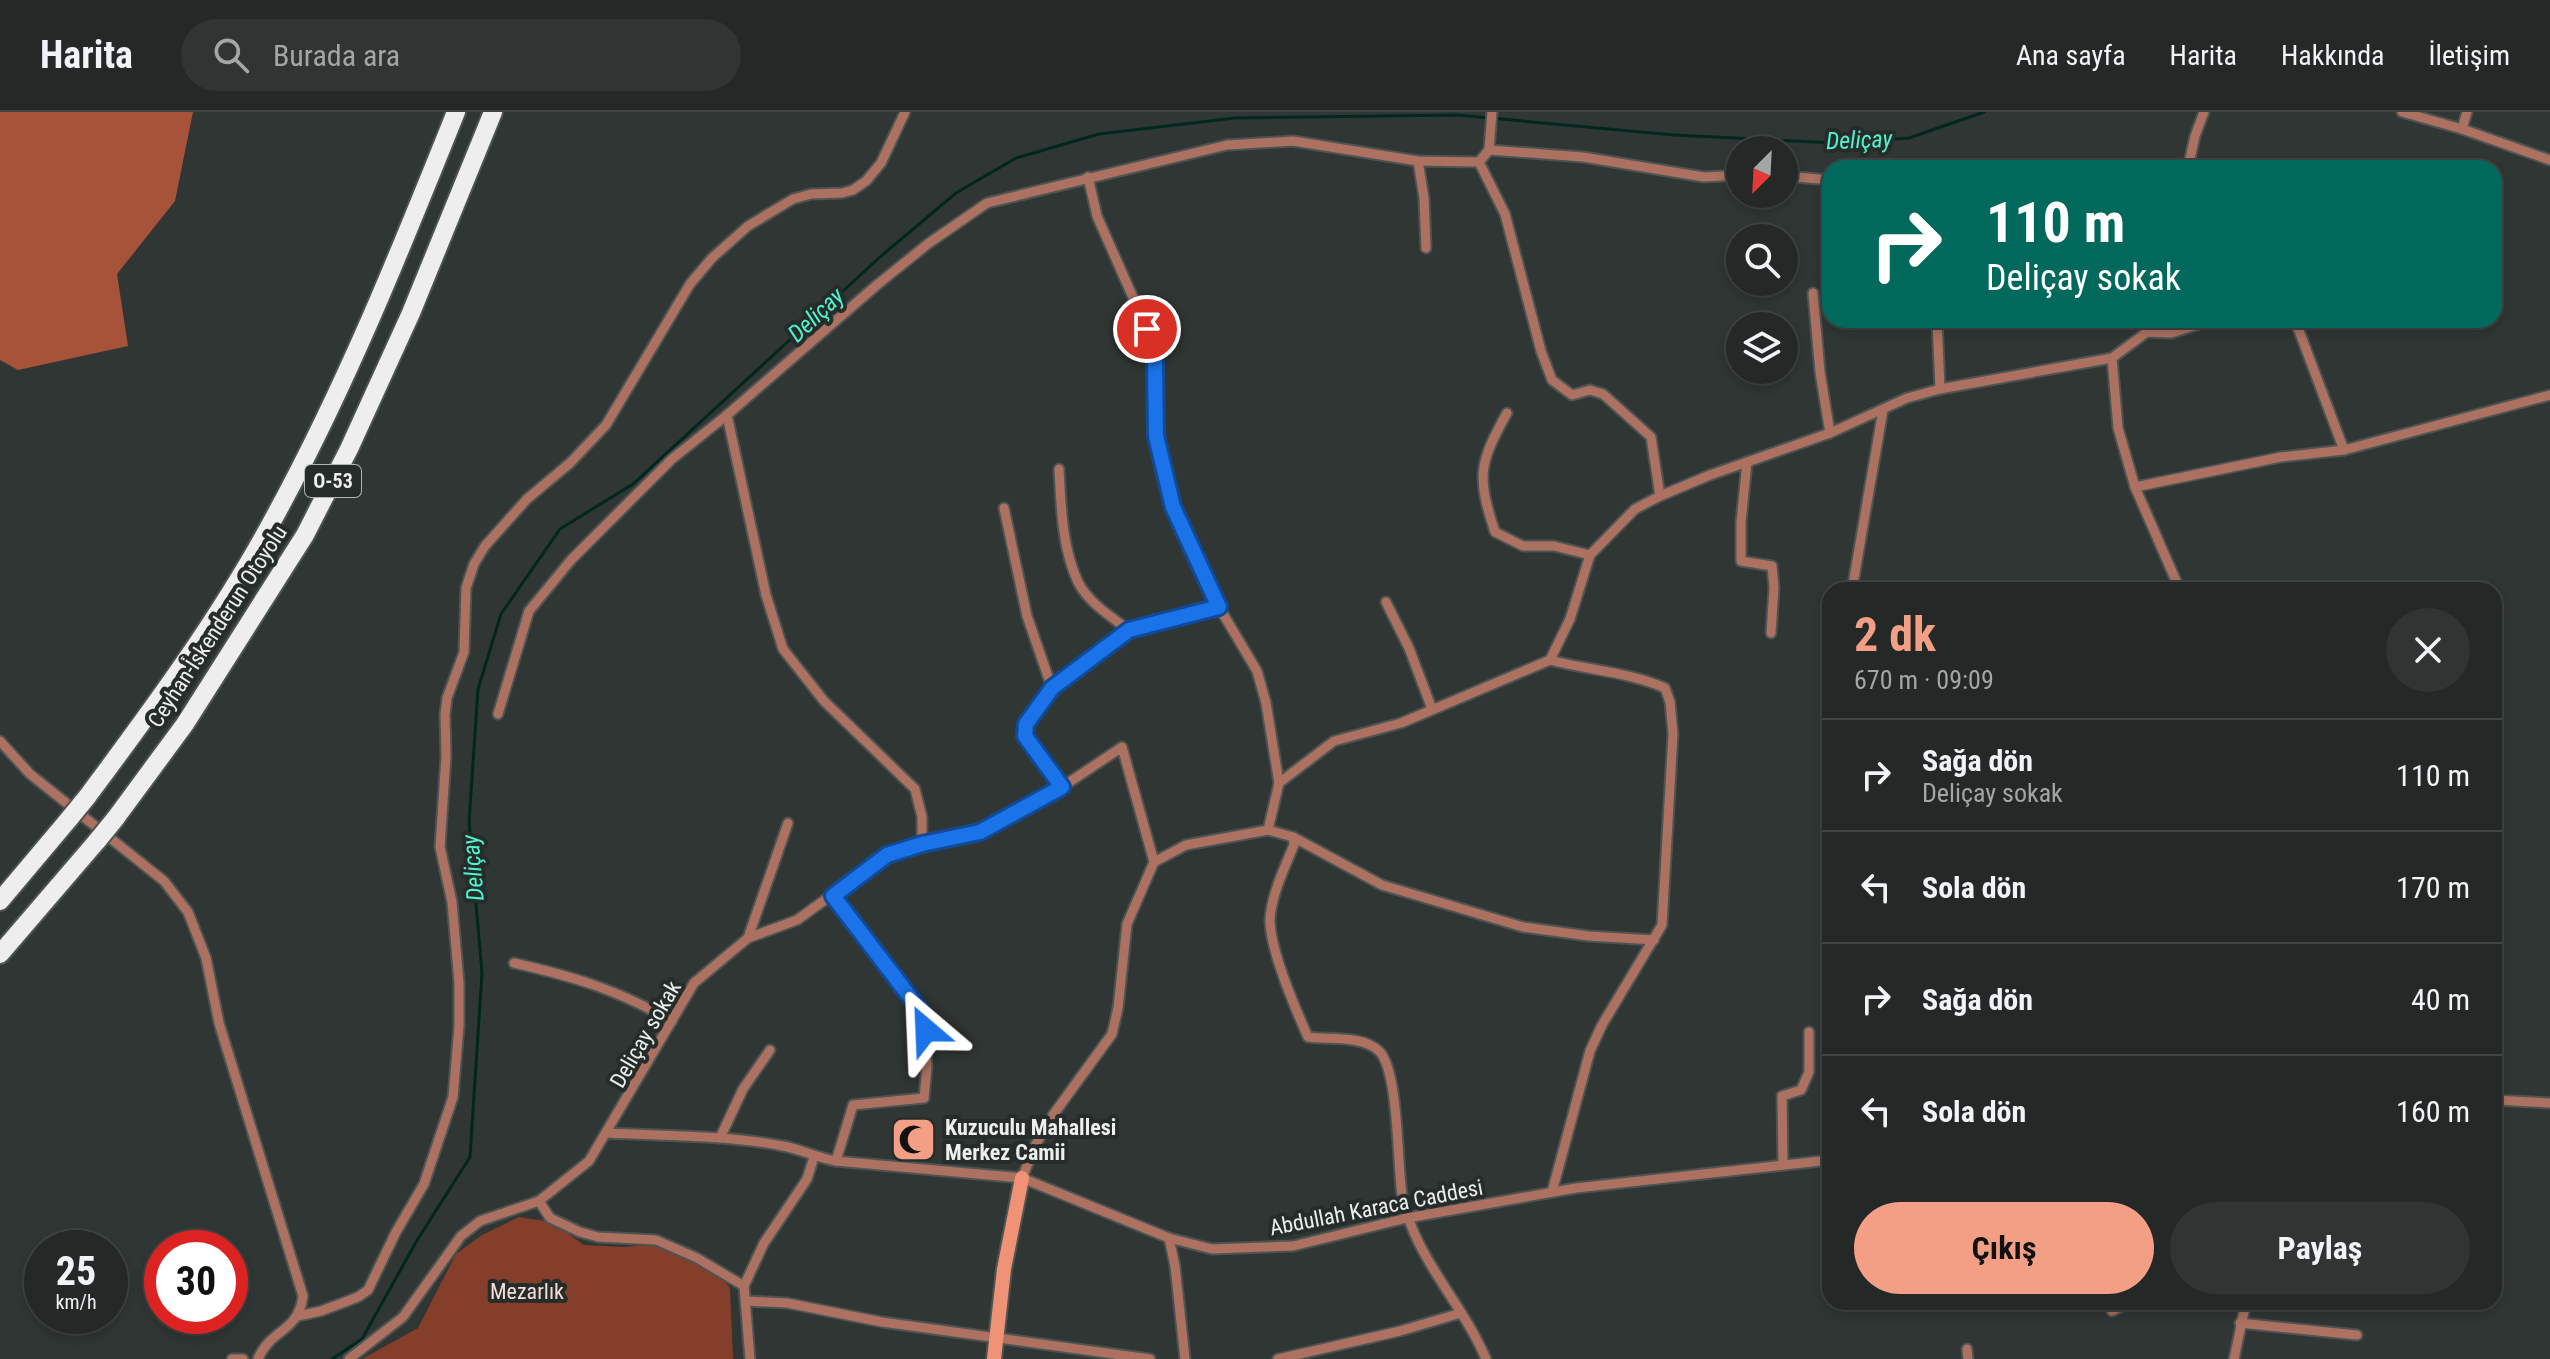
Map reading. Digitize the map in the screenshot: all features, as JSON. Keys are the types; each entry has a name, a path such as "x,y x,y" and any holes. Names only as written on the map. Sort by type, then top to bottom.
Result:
{"highway":[{"name":"Ceyhan-İskenderun Otoyolu","path":"0,901 87,797 156,704 274,518 318,433 379,300 456,112"},
{"name":"Ceyhan-İskenderun Otoyolu","path":"0,954 115,819 185,724 305,535 349,449 411,313 493,112"}],"street":[{"path":"298,1316 321,1311 368,1290 424,1184 453,1097 459,983 452,902 440,847 446,756 445,715 447,698 464,652 466,588 474,564 485,546 527,499 580,453 606,425 690,284 712,258 748,226 793,199 811,194 842,193 866,181 881,163 905,112"},
{"path":"1479,162 1489,150 1492,112"},
{"path":"2190,160 2204,112"},
{"path":"2402,112 2550,160"},
{"path":"2462,129 2467,112"},
{"path":"498,714 529,611 571,560 663,468 878,284 987,203 1227,145 1293,141 1418,161 1479,162"},
{"path":"1489,150 1583,157 1704,177 1726,176"},
{"path":"1418,161 1424,198 1426,248"},
{"path":"1479,162 1505,214 1541,351 1552,380 1572,395 1590,390 1603,394 1651,437 1660,496"},
{"path":"1088,177 1097,216 1147,329 1155,362 1156,436 1173,507 1219,607 1257,671 1266,703 1279,783 1268,830"},
{"path":"1798,177 1822,179"},
{"path":"1813,293 1820,372 1830,433"},
{"path":"1937,328 1940,389"},
{"path":"1550,660 1570,619 1590,555 1635,509 1747,462 1830,433 1907,398 1940,389 2112,358 2148,328"},
{"path":"2147,332 2171,333 2187,328"},
{"path":"2298,328 2344,450"},
{"path":"2112,358 2118,428 2135,487 2177,582"},
{"path":"2135,487 2281,457 2344,450 2550,395"},
{"path":"1853,582 1883,410"},
{"path":"1507,413 1495,435 1481,479 1482,493 1495,532 1523,546 1554,546 1590,555"},
{"path":"727,415 766,595 783,649 824,701 915,789 922,817 922,844"},
{"path":"1747,462 1741,561 1772,566 1771,633"},
{"path":"1059,469 1063,528 1079,583 1095,603 1129,630"},
{"path":"1004,508 1027,616 1052,688"},
{"path":"1386,602 1409,648 1432,709"},
{"path":"1062,787 1025,736 1026,724 1052,688 1129,630 1219,607"},
{"path":"1279,783 1334,741 1401,723 1550,660 1647,680 1665,688 1670,702 1673,734 1662,925 1602,1025 1590,1051 1552,1192"},
{"path":"0,741 30,774 164,881 188,912 206,958 219,1023 303,1296 295,1322 263,1347 258,1359"},
{"name":"Deliçay sokak","path":"349,1359 403,1317 461,1236 480,1221 539,1201 589,1161 694,983 748,938 797,920 887,855 980,832 1062,787 1122,747 1154,862"},
{"path":"748,938 788,823"},
{"path":"994,1359 1004,1269 1022,1178 1036,1144 1053,1115 1112,1034 1118,1008 1127,924 1154,862 1186,845 1268,830 1293,837 1382,885 1523,927 1589,936 1654,940"},
{"path":"1293,837 1294,845 1276,893 1270,922 1276,953 1308,1037 1367,1042 1381,1053 1391,1075 1400,1179 1407,1218 1421,1250 1486,1359"},
{"path":"833,896 923,1014 927,1066 924,1098 853,1105 836,1161"},
{"path":"514,963 583,979 639,1002 672,1021"},
{"path":"1783,1165 1782,1096 1801,1090 1809,1072 1809,1032"},
{"path":"720,1138 743,1089 770,1050"},
{"path":"2502,1100 2550,1103"},
{"name":"Abdullah Karaca Caddesi","path":"608,1133 720,1138 786,1146 814,1157 836,1161 1022,1178 1169,1238 1212,1249 1293,1246 1407,1218 1552,1192 1822,1161"},
{"path":"750,1359 744,1286 764,1243 807,1179 814,1157"},
{"path":"539,1201 550,1218 580,1232 598,1237 656,1240 697,1258 744,1286"},
{"path":"1169,1238 1185,1359"},
{"path":"746,1301 787,1303 882,1322 1150,1359"},
{"path":"2234,1359 2244,1310"},
{"path":"1278,1359 1461,1313"},
{"path":"2240,1323 2357,1335"},
{"path":"232,1359 243,1359"}],"green space":[{"name":"Mezarlık","path":"519,1217 551,1222 584,1245 624,1247 655,1244 718,1273 730,1288 733,1359 362,1359 418,1328 456,1254 482,1235"}],"shaded area":[{"path":"0,112 193,112 175,201 117,274 128,346 18,370 0,360"}],"waterway":[{"name":"Deliçay","path":"332,1359 362,1339 416,1242 470,1157 482,973 469,822 478,689 501,614 560,529 633,484 880,257 956,193 1016,158 1099,134 1235,118 1457,115 1674,135 1836,143 1909,138 1984,112"}],"place":[{"name":"Kuzuculu Mahallesi Merkez Camii","path":"914,1140"}],"route":[{"path":"926,1030 923,1014 833,896 887,855 980,832 1062,787 1025,736 1026,724 1052,688 1129,630 1219,607 1173,507 1156,436 1155,362 1147,329"}]}
